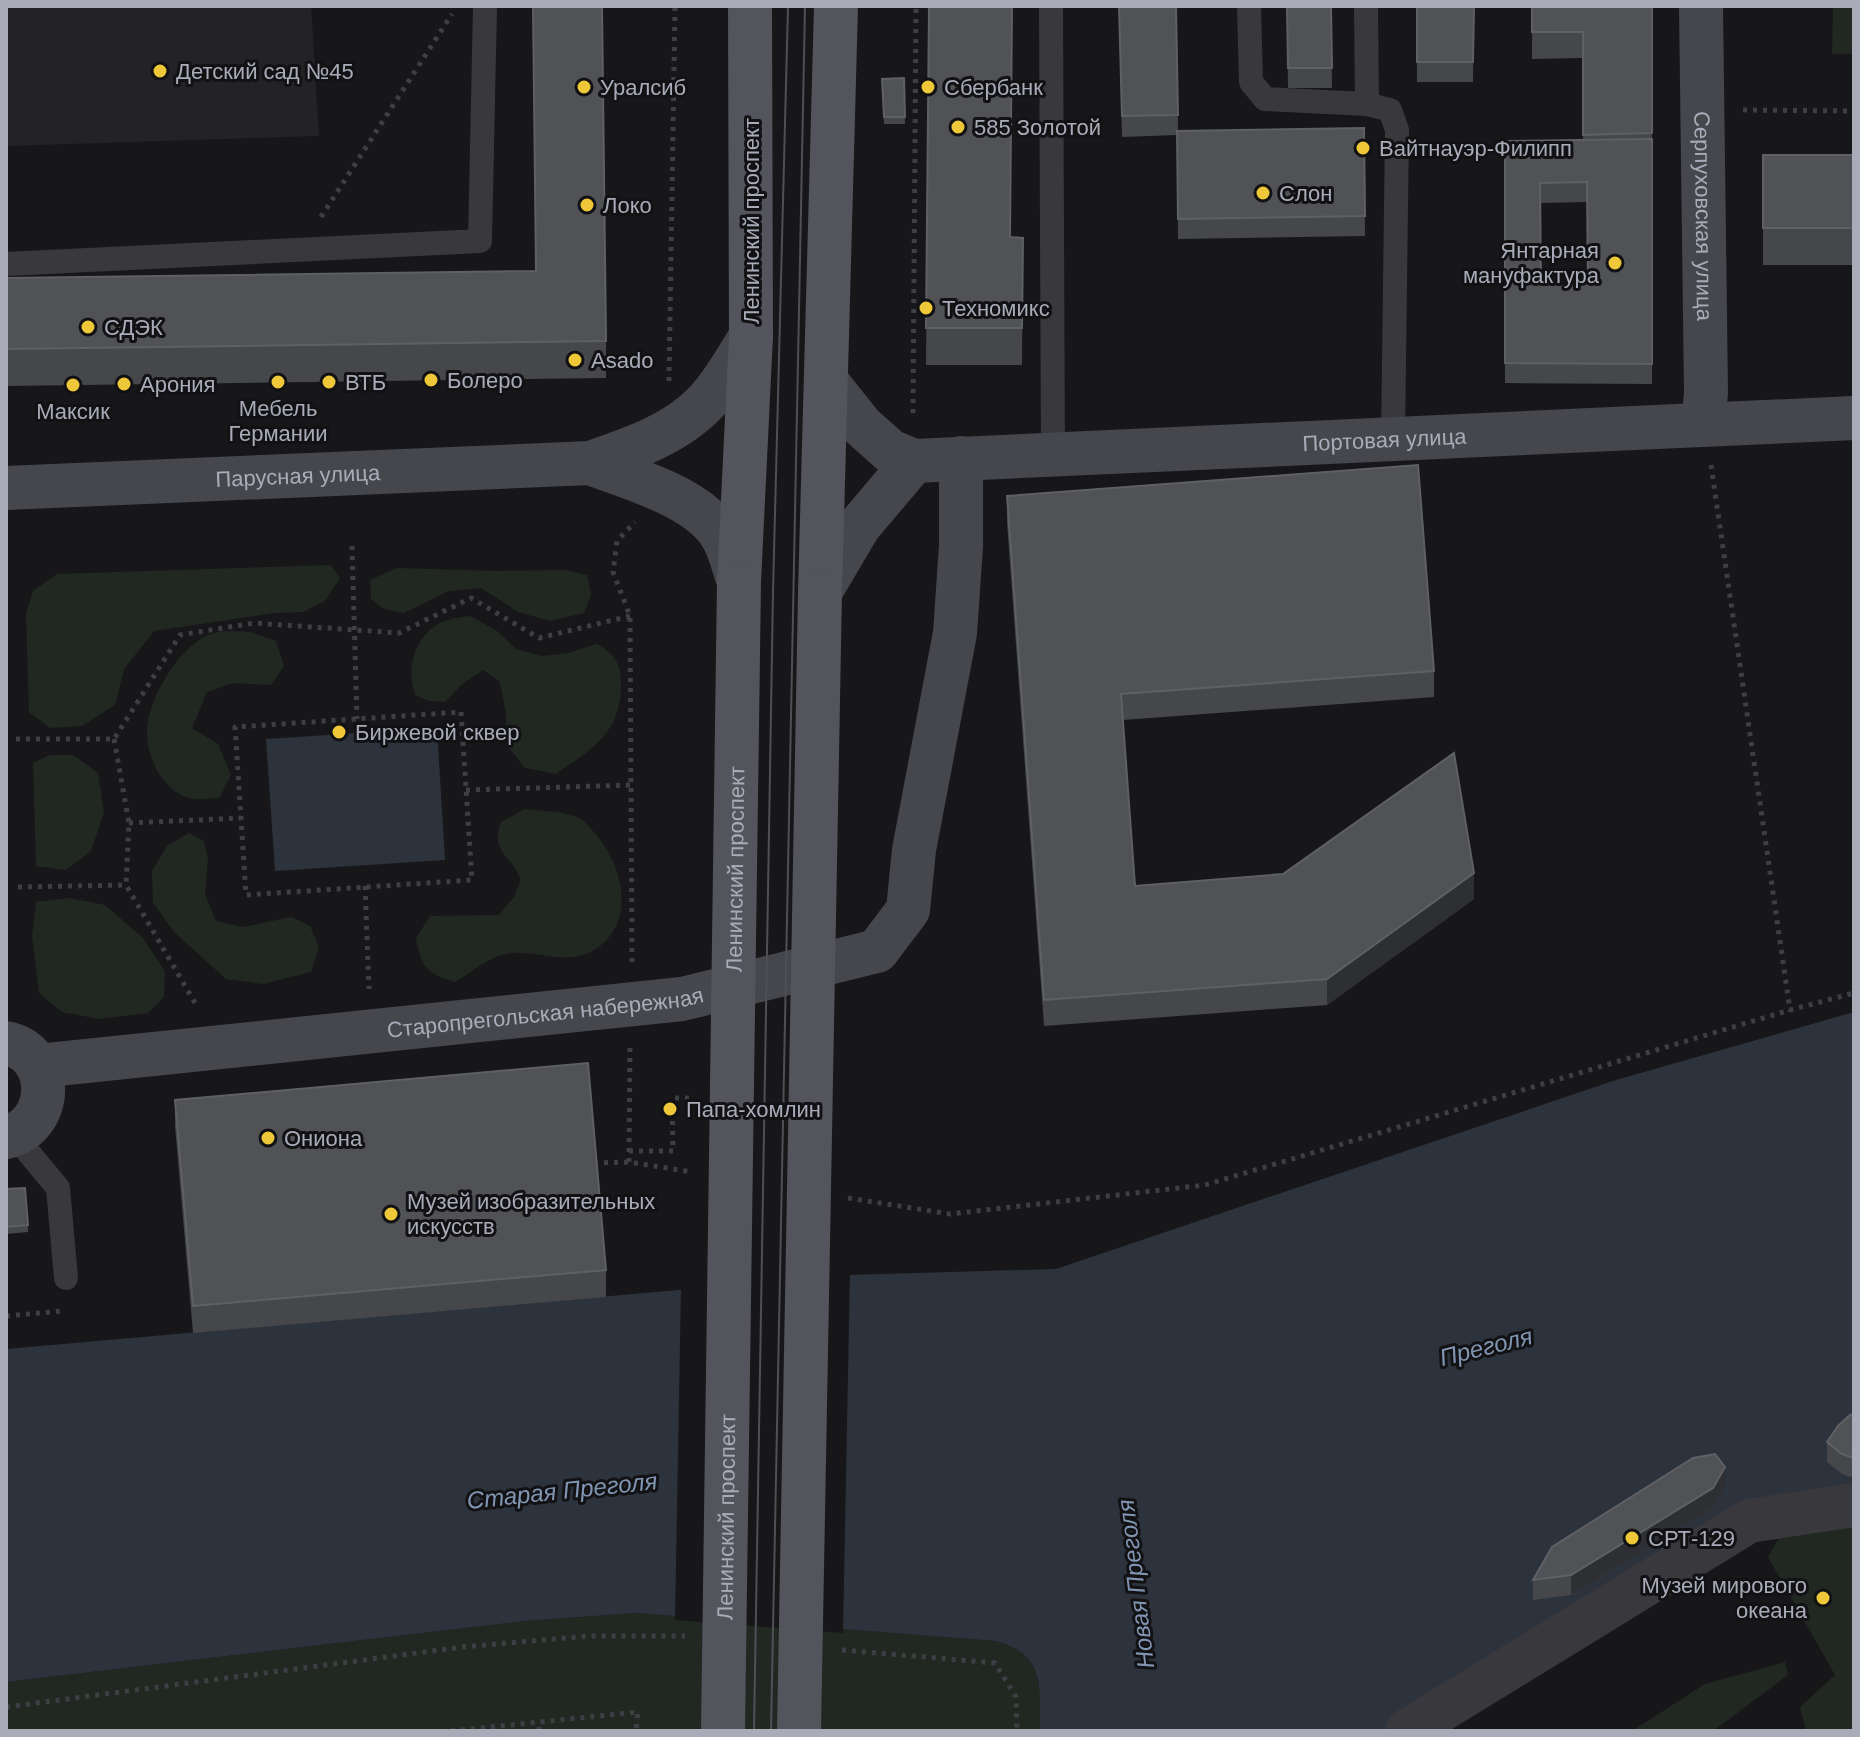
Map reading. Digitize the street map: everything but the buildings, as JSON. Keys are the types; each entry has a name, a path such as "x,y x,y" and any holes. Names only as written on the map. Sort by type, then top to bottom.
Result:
{"main road":[{"name":"Ленинский проспект","path":"723,1731 739,582 751,336 750,6"},
{"path":"799,1731 820,592 836,6"}],"street":[{"name":"Серпуховская улица","path":"1701,6 1706,393 1703,425"},
{"path":"590,463 637,447 672,429 706,403 751,336"},
{"path":"820,592 859,526 914,461 890,451 862,426 826,381"},
{"name":"Портовая улица","path":"914,461 1854,418"},
{"name":"Старопрегольская набережная","path":"22,1054 682,999 877,951 908,910 914,850 955,633 961,546 961,458"},
{"path":"590,463 702,512 724,538 739,582"},
{"name":"Парусная улица","path":"6,488 590,463"},
{"path":"10,1136 28,1126 38,1114 44,1098 44,1082 22,1054"},
{"path":"1407,1731 1749,1521 1854,1505"}],"lane":[{"path":"6,264 480,241 485,6"},
{"path":"1051,6 1053,455"},
{"path":"1249,6 1251,82 1265,99 1367,104 1390,110 1397,130 1393,439"},
{"path":"1366,6 1367,104"},
{"path":"10,1136 58,1188 66,1278"}],"path":[{"path":"301,248 457,6"},
{"path":"672,429 668,405 675,6"},
{"path":"914,461 916,6"},
{"path":"1702,110 1854,111"},
{"path":"1703,425 1790,1010"},
{"path":"629,1162 630,616 613,572 617,541 647,510 669,495"},
{"path":"352,546 357,719"},
{"path":"201,1012 126,885 129,823 114,739 180,635 254,623 399,633 471,598 539,638 630,616"},
{"path":"461,712 466,790 472,880 246,895 235,727 461,712"},
{"path":"16,739 114,739"},
{"path":"466,790 631,785"},
{"path":"129,823 241,818"},
{"path":"18,887 126,885"},
{"path":"365,886 370,1002"},
{"path":"843,1197 950,1214 1205,1185 1854,993"},
{"path":"629,1151 673,1151 672,1098 694,1098"},
{"path":"594,1163 629,1162 705,1175"},
{"path":"6,1707 463,1647 588,1636 691,1637"},
{"path":"828,1649 995,1663 1016,1697 1017,1731"},
{"path":"451,1731 638,1712 636,1731"},
{"path":"539,1722 539,1731"}],"shaded area":[{"name":"Детский сад №45","path":"6,6 311,6 319,136 6,146"},
{"path":"1833,6 1854,6 1854,54 1832,54"},
{"path":"331,565 340,578 325,601 303,612 275,613 154,631 124,669 115,705 82,726 50,728 29,712 26,613 33,591 57,574"},
{"path":"397,568 566,570 587,575 591,595 584,613 550,621 518,612 481,588 449,591 404,613 384,609 371,599 370,580"},
{"path":"470,616 497,631 516,649 543,656 569,653 596,644 618,664 620,700 611,727 593,747 556,774 525,768 506,744 506,714 500,682 483,670 461,685 445,702 429,701 415,695 412,662 420,642 435,626"},
{"path":"218,632 251,632 276,641 284,666 271,685 233,683 207,692 192,728 218,744 231,775 219,798 183,796 166,783 150,754 147,732 159,689 178,660 202,639"},
{"path":"50,755 73,755 98,773 104,812 91,851 66,870 36,866 33,763"},
{"path":"525,809 579,818 603,843 621,888 622,904 612,934 600,946 575,957 510,953 492,959 455,982 438,976 423,963 416,938 430,916 499,915 514,897 521,880 500,847 498,832 501,822"},
{"path":"189,833 204,841 208,860 205,894 216,921 243,927 291,917 310,926 319,947 311,972 263,984 226,979 175,933 153,903 152,871 167,846"},
{"path":"69,898 105,905 143,938 165,971 164,997 148,1013 99,1019 62,1012 39,993 32,936 36,902"},
{"name":"Музей мирового океана","path":"1854,1487 1854,1731 1806,1731 1800,1707 1835,1675 1768,1557 1783,1530"},
{"path":"637,1613 996,1641 1012,1647 1032,1664 1039,1687 1040,1731 6,1731 6,1682 524,1621"},
{"path":"1785,1662 1788,1675 1713,1731 1632,1731 1705,1684"}],"water":[{"path":"437,728 445,860 275,871 266,739"},
{"path":"1854,1012 1854,1487 1737,1505 1381,1731 1040,1731 1039,1687 1032,1664 1012,1647 996,1641 637,1613 524,1621 6,1682 6,1349 849,1275 1056,1269 1616,1080"}],"pier":[{"path":"850,1271 843,1633 675,1620 681,1286"}],"tram line":[{"path":"754,1731 773,591 788,6"},
{"path":"771,1731 805,6"}],"place":[{"name":"Детский сад №45","path":"160,71"},
{"name":"Уралсиб","path":"584,87"},
{"name":"Сбербанк","path":"928,87"},
{"name":"585 Золотой","path":"958,127"},
{"name":"Вайтнауэр-Филипп","path":"1363,148"},
{"name":"Слон","path":"1263,193"},
{"name":"Локо","path":"587,205"},
{"name":"Янтарная мануфактура","path":"1615,263"},
{"name":"Техномикс","path":"926,308"},
{"name":"СДЭК","path":"88,327"},
{"name":"Asado","path":"575,360"},
{"name":"Болеро","path":"431,380"},
{"name":"Мебель Германии","path":"278,382"},
{"name":"ВТБ","path":"329,382"},
{"name":"Арония","path":"124,384"},
{"name":"Максик","path":"73,385"},
{"name":"Биржевой сквер","path":"339,732"},
{"name":"Папа-хомлин","path":"670,1109"},
{"name":"Ониона","path":"268,1138"},
{"name":"Музей изобразительных искусств","path":"391,1214"},
{"name":"СРТ-129","path":"1632,1538"},
{"name":"Музей мирового океана","path":"1823,1598"}],"water label":[{"name":"Преголя","path":"1486,1347"},
{"name":"Старая Преголя","path":"562,1491"},
{"name":"Новая Преголя","path":"1136,1584"}]}
